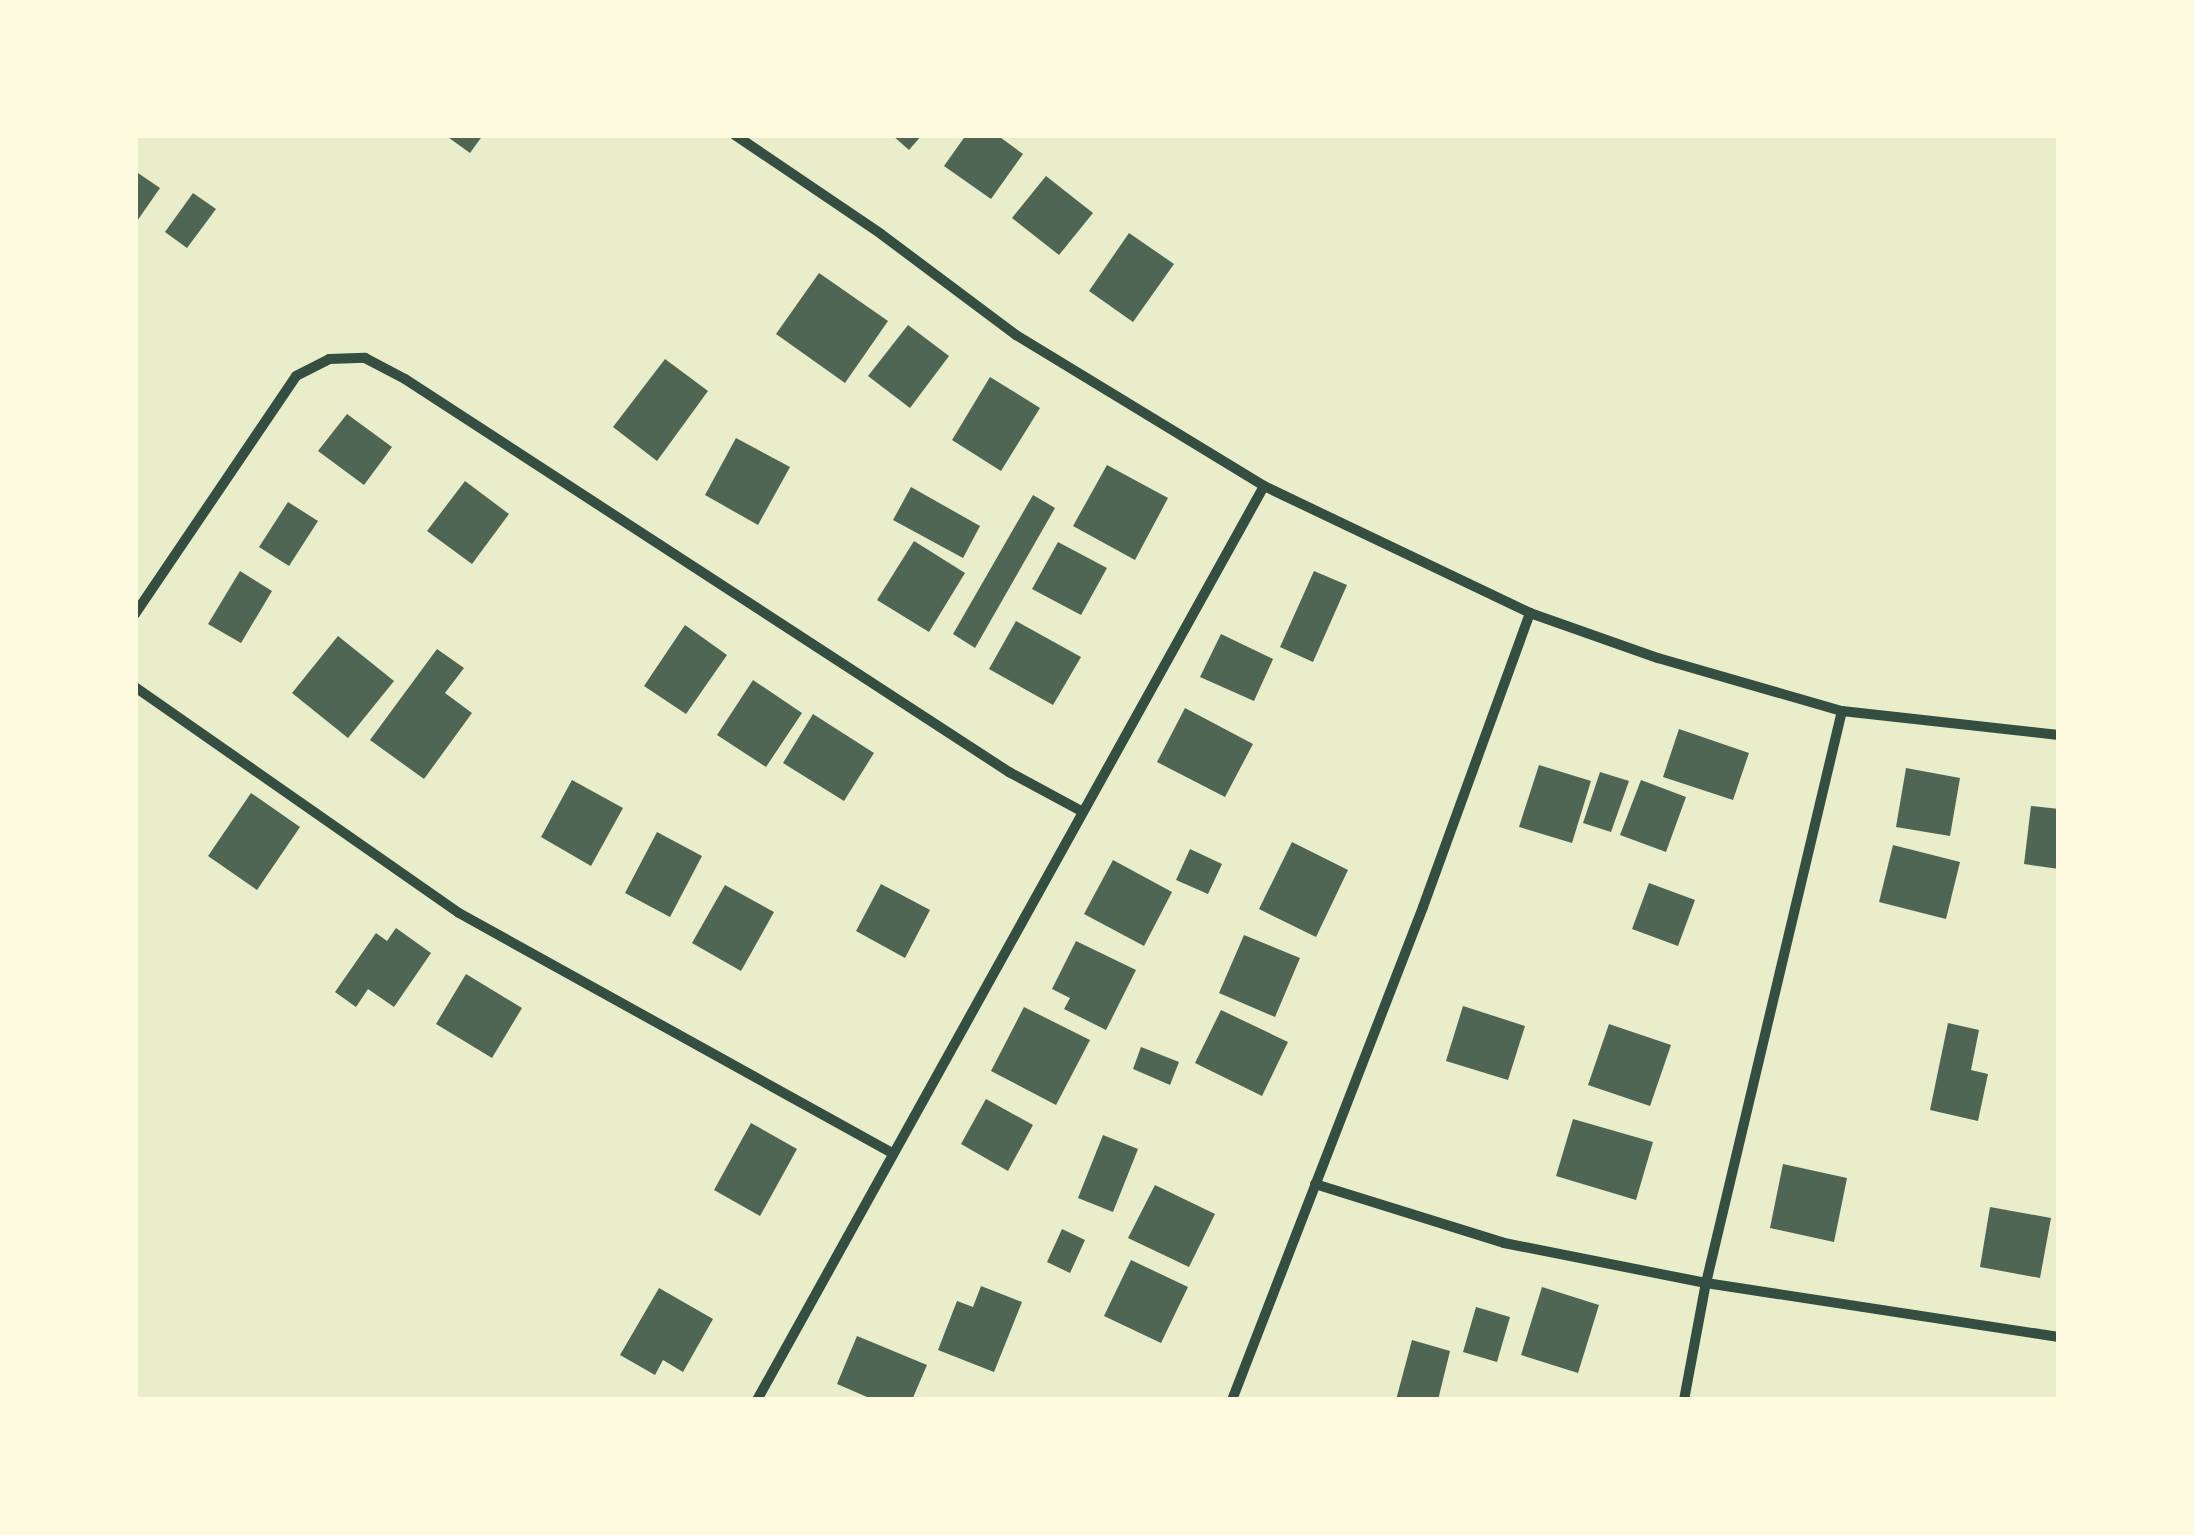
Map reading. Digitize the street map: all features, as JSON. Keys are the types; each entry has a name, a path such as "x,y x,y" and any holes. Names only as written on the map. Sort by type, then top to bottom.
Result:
{"street":[{"path":"735,135 881,234 1016,335 1264,486 1530,613 1658,658 1842,711 2059,735"},
{"path":"135,614 296,376 329,359 365,358 421,389 1009,772 1083,812"},
{"path":"757,1400 1264,486"},
{"path":"1232,1400 1530,613"},
{"path":"135,687 459,913 894,1154"},
{"path":"1684,1400 1706,1283 1842,711"},
{"path":"1316,1184 1504,1243 1706,1283 2059,1337"}],"building":[{"path":"445,135 483,135 470,153"},
{"path":"892,135 922,135 909,150"},
{"path":"966,135 997,135 1023,154 991,199 944,166"},
{"path":"135,171 160,188 135,224"},
{"path":"1046,176 1093,213 1059,255 1012,218"},
{"path":"193,193 216,209 187,248 165,232"},
{"path":"1129,233 1174,264 1133,322 1089,291"},
{"path":"819,273 888,321 845,383 776,334"},
{"path":"908,325 949,356 910,408 868,376"},
{"path":"665,359 708,391 657,461 613,427"},
{"path":"990,377 1040,408 1001,471 952,440"},
{"path":"347,414 392,447 364,485 318,451"},
{"path":"736,438 790,467 758,525 705,495"},
{"path":"1107,465 1168,498 1135,560 1073,526"},
{"path":"465,481 509,514 472,564 427,531"},
{"path":"911,487 980,526 963,558 893,520"},
{"path":"1033,495 1055,508 975,648 953,634"},
{"path":"288,502 318,521 289,566 259,547"},
{"path":"914,541 965,573 929,632 877,600"},
{"path":"1058,542 1107,568 1081,615 1032,589"},
{"path":"240,571 272,591 241,643 208,624"},
{"path":"1314,571 1347,585 1313,662 1280,647"},
{"path":"1016,621 1081,657 1053,705 989,669"},
{"path":"685,625 727,655 686,714 644,686"},
{"path":"1221,634 1273,659 1254,701 1200,677"},
{"path":"338,636 394,681 348,738 292,693"},
{"path":"437,649 464,668 445,693 472,713 424,779 370,740"},
{"path":"753,680 802,713 766,767 717,735"},
{"path":"1185,708 1253,744 1225,797 1157,762"},
{"path":"813,714 874,753 844,801 783,763"},
{"path":"1679,729 1749,753 1733,800 1663,777"},
{"path":"1539,765 1591,781 1572,843 1519,827"},
{"path":"1906,768 1960,778 1950,836 1896,827"},
{"path":"1600,772 1629,781 1611,832 1583,823"},
{"path":"572,780 623,808 591,866 541,837"},
{"path":"1641,780 1686,797 1666,852 1620,835"},
{"path":"251,793 300,827 257,890 208,856"},
{"path":"2031,806 2059,809 2059,869 2024,864"},
{"path":"657,832 702,856 670,917 625,893"},
{"path":"1292,842 1348,870 1316,937 1259,909"},
{"path":"1893,845 1960,862 1946,919 1879,902"},
{"path":"1190,849 1222,864 1208,894 1176,880"},
{"path":"1113,860 1172,892 1144,946 1084,914"},
{"path":"1649,883 1695,900 1678,946 1632,929"},
{"path":"881,884 930,910 905,958 856,931"},
{"path":"725,885 774,912 741,971 692,943"},
{"path":"396,928 431,953 394,1007 368,989 356,1007 335,992 376,933 387,941"},
{"path":"1244,935 1300,958 1275,1017 1219,993"},
{"path":"1076,941 1136,970 1106,1030 1064,1009 1070,998 1052,989"},
{"path":"466,974 522,1008 492,1058 436,1024"},
{"path":"1463,1006 1525,1026 1508,1080 1446,1061"},
{"path":"1024,1007 1090,1040 1056,1105 991,1071"},
{"path":"1221,1010 1288,1042 1262,1096 1195,1063"},
{"path":"1948,1023 1979,1030 1971,1070 1988,1074 1978,1121 1930,1110"},
{"path":"1609,1024 1671,1045 1650,1106 1588,1085"},
{"path":"1141,1047 1179,1062 1170,1085 1133,1069"},
{"path":"986,1099 1033,1125 1008,1171 961,1144"},
{"path":"1573,1119 1653,1142 1636,1200 1556,1176"},
{"path":"751,1123 797,1149 760,1216 714,1190"},
{"path":"1103,1135 1138,1149 1113,1212 1078,1198"},
{"path":"1783,1164 1847,1178 1834,1242 1770,1228"},
{"path":"1155,1185 1215,1214 1189,1267 1128,1238"},
{"path":"1990,1207 2051,1218 2040,1278 1980,1267"},
{"path":"1062,1229 1085,1240 1070,1273 1047,1262"},
{"path":"1131,1260 1188,1287 1161,1343 1104,1316"},
{"path":"981,1286 1022,1302 994,1372 938,1350 957,1301 973,1307"},
{"path":"1542,1287 1599,1305 1578,1373 1521,1355"},
{"path":"659,1288 713,1319 683,1372 663,1360 655,1375 620,1355"},
{"path":"1476,1307 1510,1317 1497,1362 1463,1352"},
{"path":"857,1336 927,1365 912,1400 874,1400 837,1384"},
{"path":"1412,1340 1450,1351 1438,1400 1396,1400"}]}
